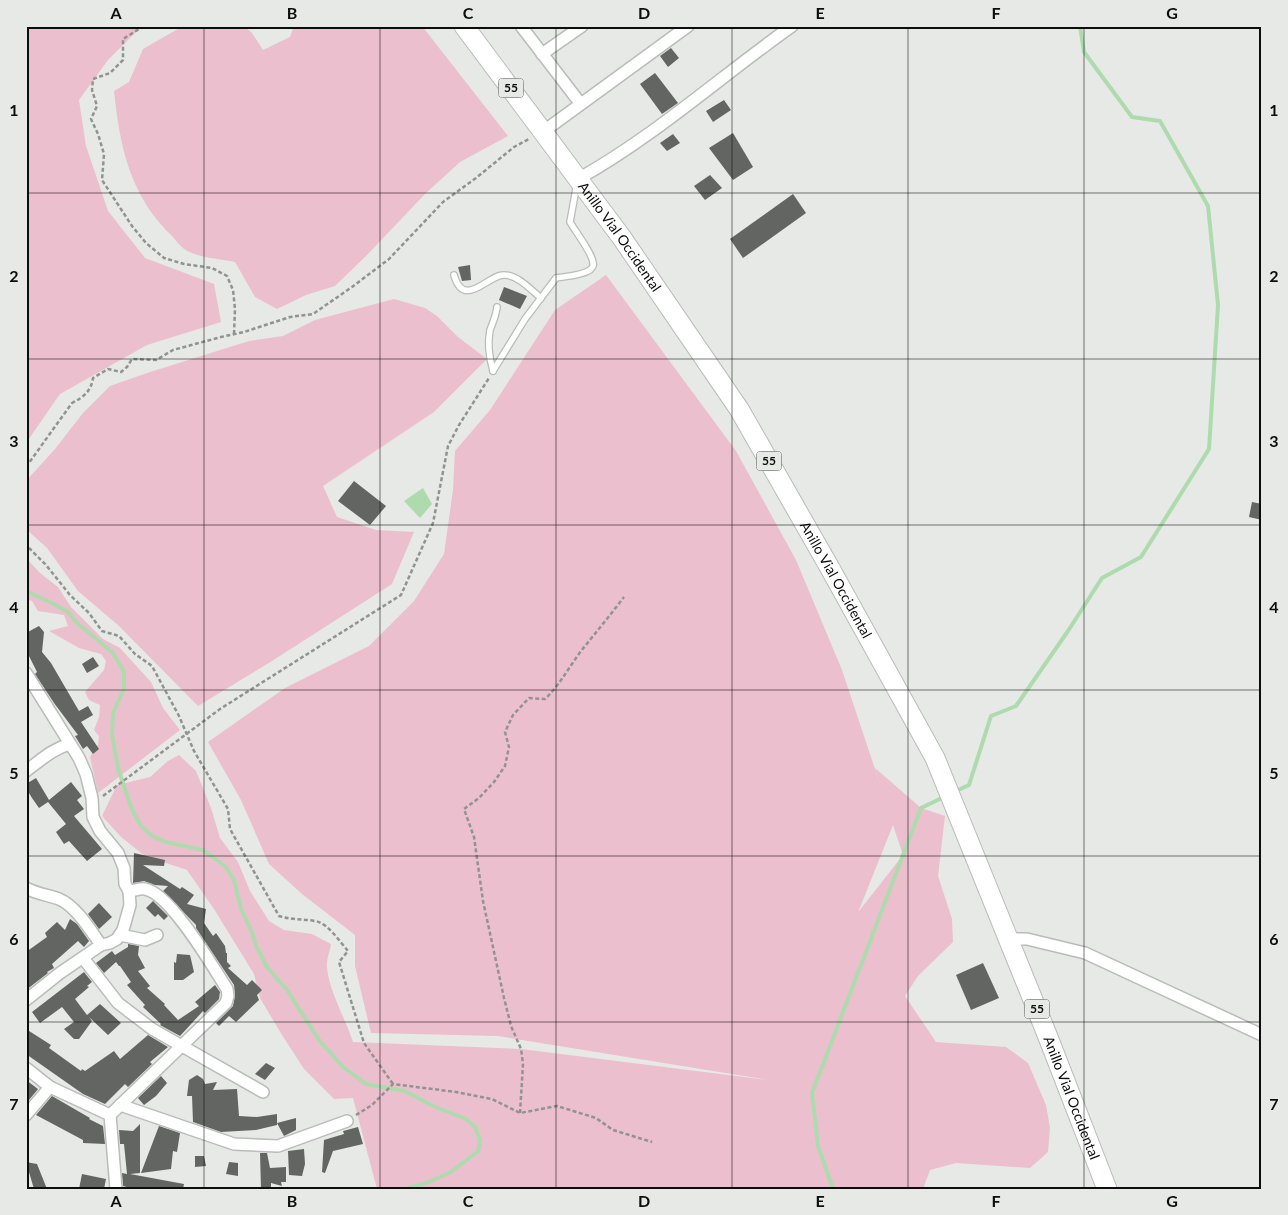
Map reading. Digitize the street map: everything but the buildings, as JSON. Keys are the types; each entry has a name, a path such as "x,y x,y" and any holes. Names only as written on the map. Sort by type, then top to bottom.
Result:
{"highway":[{"name":"Anillo Vial Occidental","path":"464,26 622,238 739,409 935,758 1009,939 1107,1189"}],"street":[{"path":"521,26 580,103"},
{"path":"542,54 582,26"},
{"path":"544,131 688,26"},
{"path":"578,179 644,138 792,26"},
{"path":"26,673 80,758 92,798 93,817 100,831 118,853 124,868 125,884 129,892 130,905 123,930 117,939 101,945 60,973 26,1000"},
{"path":"26,771 58,747 70,744"},
{"path":"26,888 35,893 61,900 82,918 101,945"},
{"path":"116,1189 110,1115 226,1003 228,996 228,989 177,914 155,894 145,889 129,892"},
{"path":"120,935 145,940 157,935"},
{"path":"1009,939 1028,938 1085,953 1262,1035"},
{"path":"84,958 118,1003 152,1030 263,1092"},
{"path":"26,1068 50,1087 110,1115"},
{"path":"26,1115 50,1087"},
{"path":"120,1105 234,1144 278,1146 347,1121"}],"lane":[{"path":"493,371 525,319 556,278 590,270 594,263 570,222 578,179"},
{"path":"454,275 458,284 463,289 469,290 483,286 498,275 507,275 522,282 541,298"},
{"path":"493,371 488,348 497,307"}],"path":[{"path":"144,26 123,39 123,60 110,73 93,79 92,90 97,106 91,119 104,154 102,180 132,226 146,243 164,258 184,264 212,268 227,276 233,290 235,309 234,334"},
{"path":"26,467 72,403 82,398 91,388 93,378 108,369 121,372 132,359 156,360 173,350 290,317 313,314 389,259 443,202 514,147 544,131"},
{"path":"92,805 220,710 401,595 433,523 448,446 493,371"},
{"path":"26,542 70,596 89,613 102,630 119,636 135,654 152,666 188,734 194,752 228,809 230,829 280,916 289,919 317,921 329,930 348,951 338,962 364,1043 393,1084 456,1092 492,1099 520,1113 557,1106 596,1118 613,1130 652,1142"},
{"path":"520,1113 523,1064 521,1049 511,1026 504,998 483,901 474,837 464,809 479,798 494,782 505,766 509,747 505,732 513,715 529,698 545,699 556,689 563,676 624,597"},
{"path":"347,1121 372,1105 393,1084"}],"shaded area":[{"path":"26,26 142,26 108,60 79,100 86,146 108,211 145,258 214,284 221,322 147,345 60,394 26,443"},
{"path":"183,26 244,26 252,33 263,50 290,37 294,26 422,26 508,136 460,162 425,194 335,286 306,295 277,309 255,297 235,262 200,256 180,246 146,205 130,170 120,132 114,91 129,82 143,49"},
{"path":"606,275 736,451 796,560 842,670 881,787 875,768 921,808 945,816 938,876 952,919 953,942 918,976 905,996 936,1042 1006,1047 1028,1063 1046,1105 1050,1128 1048,1152 1030,1168 956,1163 930,1170 923,1189 377,1189 353,1098 334,1099 304,1069 260,998 254,974 214,909 187,870 145,856 121,837 102,816 117,785 150,777 168,761 179,755 196,771 211,808 220,838 238,862 250,891 269,921 284,930 312,934 331,944 327,965 329,978 334,996 353,1042 521,1049 768,1080 498,1036 371,1033 355,966 355,935 302,894 269,864 241,800 208,742 285,688 369,646 414,601 444,554 453,490 455,451 490,410 555,310","holes":["893,825 903,855 859,911"]},
{"path":"394,299 425,308 487,359 434,412 323,486 337,517 376,530 414,532 392,584 198,706 119,626 78,591 47,548 26,529 26,481 55,449 83,413 110,386 249,341 283,336 315,320"},
{"path":"423,488 432,504 420,518 404,501"},
{"path":"26,558 40,573 58,587 71,607 103,639 120,648 151,682 163,708 180,730 98,793 90,757 98,745 99,736 94,730 99,717 100,705 89,700 85,692 104,670 106,661 101,654 79,648 49,631 68,626 64,615 38,611 32,601 26,599"}],"waterway":[{"path":"954,792 969,785 991,716 1016,706 1102,578 1141,557 1209,449 1218,305 1208,206 1160,121 1132,117 1084,52 1080,26"},
{"path":"26,591 68,612 76,622 113,653 124,672 124,689 113,713 112,735 118,768 132,810 141,826 152,836 166,842 203,850 226,867 234,880 241,909 267,967 287,990 319,1040 343,1067 366,1084 405,1091 433,1106 466,1119 475,1127 480,1140 478,1151 451,1172 429,1182 406,1189"},
{"path":"833,1189 818,1146 812,1093 921,808 946,796"}]}
